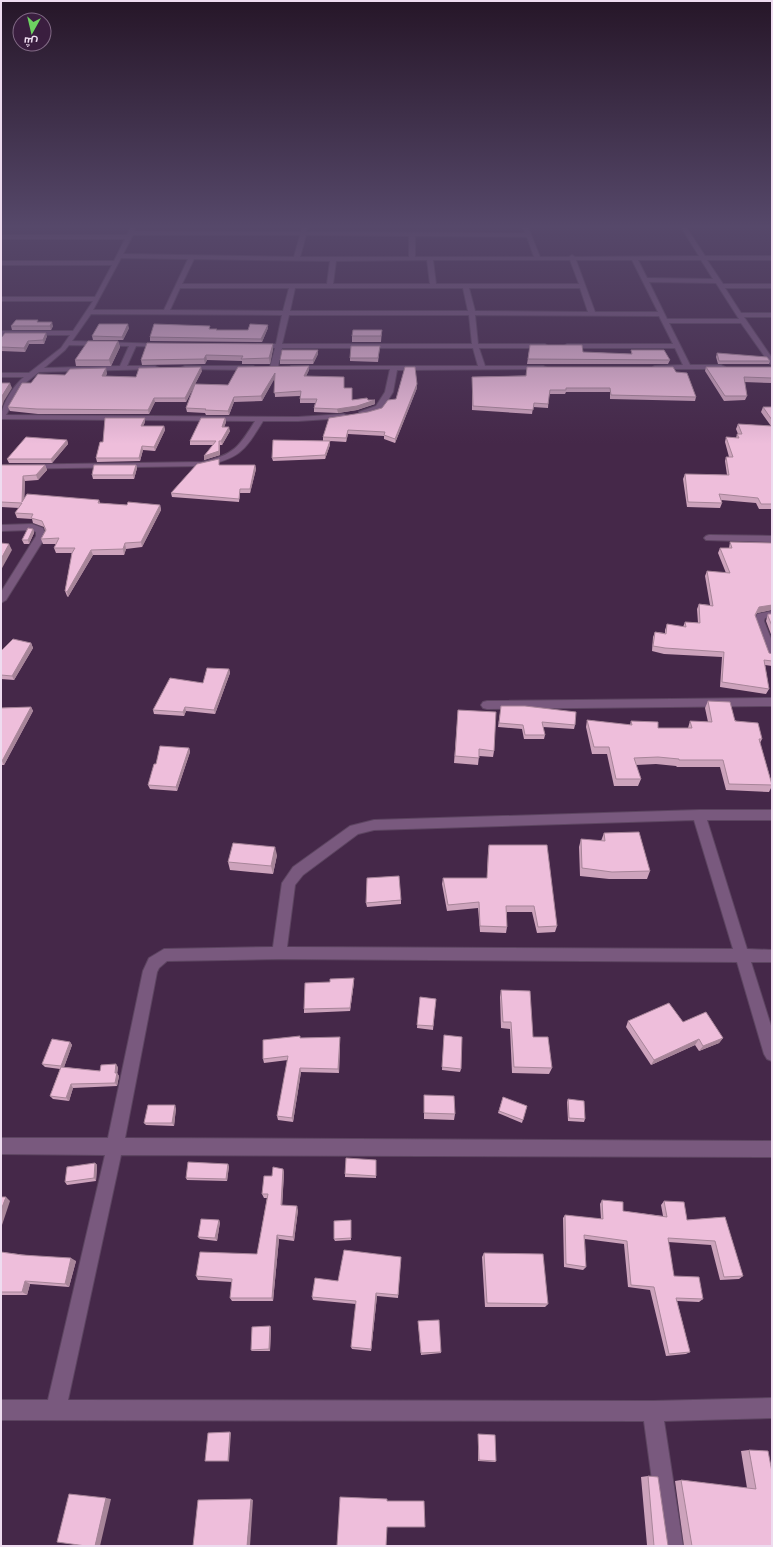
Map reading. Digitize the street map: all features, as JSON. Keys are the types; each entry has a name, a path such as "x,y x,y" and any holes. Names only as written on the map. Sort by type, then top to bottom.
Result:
{"street":[{"path":"1,417 21,383 68,343 96,299"},
{"path":"166,312 172,299"},
{"path":"281,367 278,346 288,299"},
{"path":"469,299 475,345 482,368"},
{"path":"587,299 592,313"},
{"path":"656,299 688,367"},
{"path":"729,299 772,363"},
{"path":"89,312 472,314 592,313 743,322"},
{"path":"739,315 772,315"},
{"path":"1,333 75,333"},
{"path":"68,343 171,345"},
{"path":"123,368 133,345"},
{"path":"247,346 553,346"},
{"path":"561,346 678,346"},
{"path":"763,348 772,348"},
{"path":"266,367 553,368"},
{"path":"38,370 162,368"},
{"path":"178,368 258,368"},
{"path":"1,417 260,419 328,418 368,412 379,408 388,392 394,368"},
{"path":"648,368 726,368"},
{"path":"1,375 29,375"},
{"path":"1,467 202,464 222,461 242,448 260,419"},
{"path":"1,528 32,527 40,530 41,536 2,599"},
{"path":"709,538 772,539"},
{"path":"772,614 761,616 759,621 772,655"},
{"path":"488,705 772,702"},
{"path":"699,815 772,1054"},
{"path":"279,953 289,883 292,877 298,871 360,827 374,825 699,815 772,815"},
{"path":"56,1410 115,1146 150,971 154,963 164,955 279,953 772,956"},
{"path":"1,1146 772,1149"},
{"path":"1,1410 652,1411 772,1408"},
{"path":"652,1411 672,1546"}],"building":[{"path":"16,320 38,320 37,322 52,322 50,326 11,326"},
{"path":"99,324 128,324 122,337 92,336"},
{"path":"154,324 210,326 209,329 217,329 216,330 248,330 250,324 268,325 261,339 150,337"},
{"path":"353,330 382,330 381,336 352,336"},
{"path":"5,333 46,333 43,340 28,341 24,348 1,347 1,338"},
{"path":"88,341 118,341 109,360 75,360"},
{"path":"147,343 273,344 269,358 241,359 243,356 206,355 204,359 141,360"},
{"path":"530,345 582,345 583,352 632,354 631,350 664,350 670,360 528,359"},
{"path":"351,346 380,346 378,358 350,358"},
{"path":"282,350 318,350 313,360 280,360"},
{"path":"717,353 767,357 770,361 719,361"},
{"path":"309,366 304,376 344,377 344,388 352,388 352,400 367,398 368,400 375,400 357,406 337,409 314,408 317,399 300,399 301,391 274,393 275,373 261,396 234,397 228,411 186,408 195,384 228,385 238,367"},
{"path":"201,367 185,398 154,398 148,410 37,409 8,407 22,383 31,383 38,374 65,375 70,369 106,368 102,376 136,377 139,368"},
{"path":"405,367 415,367 417,384 395,439 384,435 385,432 348,430 346,438 323,437 329,418 368,412 382,408 388,400 396,399"},
{"path":"527,367 673,367 676,372 687,373 696,397 611,395 610,388 566,388 566,390 550,390 548,404 534,403 533,410 473,406 472,377 526,376"},
{"path":"706,367 772,367 772,378 744,377 747,396 725,396"},
{"path":"1,383 10,383 1,400"},
{"path":"763,407 772,407 772,420"},
{"path":"105,418 145,418 141,426 164,426 154,447 142,446 139,458 96,458 100,442 103,442"},
{"path":"201,418 225,418 222,427 229,427 221,441 219,441 219,451 204,456 216,441 190,441"},
{"path":"738,424 772,426 772,504 761,504 758,498 719,494 722,503 688,502 685,474 729,475 726,457 733,457 726,437 739,438 737,434 742,434"},
{"path":"26,437 67,440 51,459 7,459"},
{"path":"273,440 330,441 325,455 272,458"},
{"path":"219,459 219,465 255,465 250,489 240,489 239,499 171,493 197,464"},
{"path":"1,465 45,465 36,475 23,476 22,502 27,494 99,500 98,503 127,505 128,502 160,505 141,542 125,543 123,549 91,550 67,592 65,591 72,553 75,548 54,548 59,538 41,539 46,530 42,521 31,518 33,514 15,513 22,503 1,502"},
{"path":"94,465 136,465 133,475 92,475"},
{"path":"28,528 33,529 28,540 22,540"},
{"path":"730,542 772,543 772,605 759,607 755,615 769,653 772,654 772,661 764,660 769,689 722,682 724,652 653,646 655,632 666,634 667,624 686,627 685,622 700,623 699,604 713,606 707,571 730,573 720,548 732,548"},
{"path":"1,543 9,544 1,559"},
{"path":"768,614 772,614 772,626 768,616"},
{"path":"13,639 31,643 12,676 1,675 1,651"},
{"path":"207,668 229,669 214,710 185,707 183,712 153,710 170,678 203,683"},
{"path":"708,701 730,702 735,721 758,723 762,739 759,739 772,785 729,784 723,760 679,760 658,757 634,758 641,779 616,779 609,747 594,747 587,720 632,725 631,721 658,722 658,728 692,728 690,721 712,722"},
{"path":"501,706 525,706 576,712 575,725 542,722 545,735 525,735 523,725 499,723"},
{"path":"31,707 2,761 1,761 1,708"},
{"path":"458,710 496,712 494,751 479,749 479,758 455,756"},
{"path":"160,746 189,748 176,787 148,785 154,764 156,764"},
{"path":"639,832 650,871 612,872 582,868 581,839 605,841 604,833"},
{"path":"233,843 275,847 271,866 228,862"},
{"path":"489,845 547,845 557,926 538,927 534,906 506,906 507,927 480,926 479,902 448,905 443,878 487,878"},
{"path":"399,876 401,900 366,903 367,878"},
{"path":"354,978 350,1008 304,1009 305,983 330,982 330,979"},
{"path":"501,990 530,991 533,1037 548,1037 552,1068 514,1067 511,1022 503,1022"},
{"path":"420,997 436,999 433,1026 417,1025"},
{"path":"669,1003 683,1022 706,1012 723,1038 703,1046 699,1039 654,1060 628,1021"},
{"path":"444,1035 462,1037 461,1069 442,1067"},
{"path":"300,1036 300,1038 340,1037 338,1069 300,1068 292,1118 277,1116 288,1056 263,1059 263,1040"},
{"path":"52,1039 70,1042 61,1066 42,1064"},
{"path":"116,1064 115,1073 117,1073 115,1083 71,1084 66,1098 50,1096 61,1067 100,1071 101,1065"},
{"path":"424,1095 454,1096 455,1114 424,1113"},
{"path":"503,1097 527,1106 523,1120 499,1111"},
{"path":"568,1099 584,1101 585,1119 569,1118"},
{"path":"148,1105 175,1105 172,1123 144,1123"},
{"path":"346,1158 376,1160 376,1176 345,1174"},
{"path":"188,1162 228,1164 226,1179 186,1178"},
{"path":"95,1163 94,1178 65,1182 67,1167"},
{"path":"273,1167 283,1169 281,1205 297,1206 293,1237 277,1235 272,1298 230,1298 232,1279 196,1276 200,1252 257,1254 268,1194 262,1194 264,1176 272,1176"},
{"path":"1,1197 6,1197 1,1210"},
{"path":"602,1200 623,1202 623,1211 667,1217 664,1201 684,1202 687,1220 725,1217 743,1276 724,1277 715,1241 668,1238 674,1276 699,1277 703,1299 676,1298 690,1352 669,1354 654,1287 631,1285 627,1241 584,1235 586,1267 566,1264 565,1215 603,1219"},
{"path":"201,1219 219,1220 215,1238 198,1237"},
{"path":"351,1220 351,1238 334,1239 334,1221"},
{"path":"344,1250 401,1257 398,1295 376,1293 371,1349 351,1347 356,1301 312,1297 315,1278 338,1281"},
{"path":"1,1252 71,1258 65,1284 25,1281 22,1292 1,1292"},
{"path":"484,1253 543,1254 548,1304 487,1303"},
{"path":"439,1320 441,1352 421,1353 418,1321"},
{"path":"270,1326 269,1349 251,1350 252,1327"},
{"path":"230,1432 228,1461 205,1461 208,1433"},
{"path":"478,1434 495,1435 496,1461 479,1460"},
{"path":"749,1450 768,1451 772,1472 772,1546 692,1546 681,1480 756,1489"},
{"path":"648,1476 658,1477 668,1546 654,1546"},
{"path":"69,1494 106,1498 95,1546 57,1542"},
{"path":"340,1497 387,1499 387,1501 424,1501 425,1527 387,1527 386,1546 337,1546"},
{"path":"251,1499 247,1546 193,1546 198,1500"}]}
